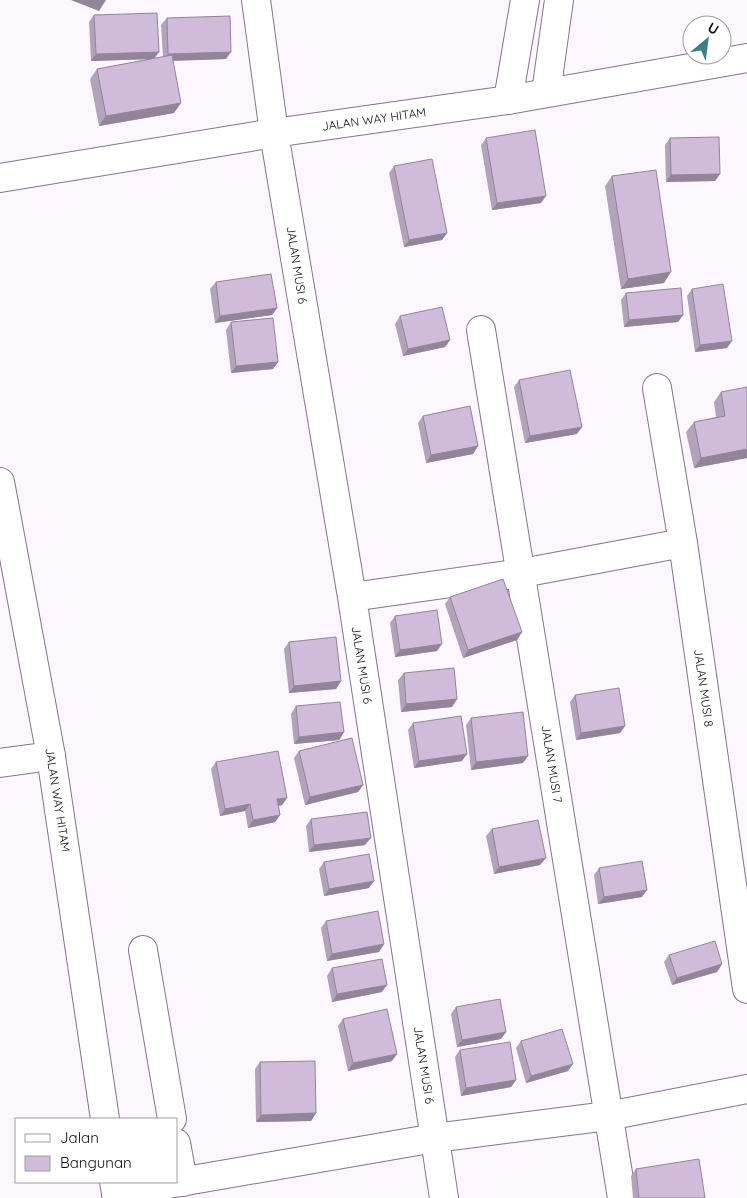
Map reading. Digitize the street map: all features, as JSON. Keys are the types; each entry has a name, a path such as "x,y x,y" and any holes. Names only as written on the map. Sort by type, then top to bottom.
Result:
{"street":[{"name":"JALAN MUSI 6","path":"256,0 274,133 352,597 444,1198"},
{"path":"508,100 525,0"},
{"path":"546,93 559,0"},
{"name":"JALAN WAY HITAM","path":"0,178 274,133 508,100 747,58"},
{"name":"JALAN MUSI 7","path":"482,330 622,1198"},
{"name":"JALAN MUSI 8","path":"657,388 683,543 747,989"},
{"name":"JALAN WAY HITAM","path":"0,482 51,756 105,1118"},
{"path":"352,597 522,573 683,543"},
{"path":"0,763 51,756"},
{"path":"143,950 172,1118"},
{"path":"178,1183 436,1138 608,1116 747,1089"},
{"path":"178,1154 183,1182"},
{"path":"116,1191 176,1183"}],"building":[{"path":"157,13 159,52 96,54 94,15"},
{"path":"230,16 231,52 168,54 167,18"},
{"path":"172,55 181,103 106,116 97,69"},
{"path":"535,130 546,196 497,203 486,138"},
{"path":"719,137 720,174 671,175 670,138"},
{"path":"432,159 447,233 409,240 394,166"},
{"path":"656,170 671,272 628,279 612,176"},
{"path":"271,274 277,308 220,316 216,282"},
{"path":"723,284 732,341 700,345 692,289"},
{"path":"681,288 683,315 629,320 626,293"},
{"path":"442,307 450,340 408,349 400,316"},
{"path":"273,318 278,362 236,366 231,322"},
{"path":"570,370 582,427 530,436 519,380"},
{"path":"747,387 747,449 701,458 694,422 725,416 721,392"},
{"path":"470,406 478,446 431,455 423,416"},
{"path":"503,579 522,632 468,650 450,597"},
{"path":"437,610 442,644 400,650 395,616"},
{"path":"336,637 341,681 294,686 289,642"},
{"path":"454,668 457,699 406,704 404,673"},
{"path":"619,688 625,726 581,733 575,695"},
{"path":"340,702 344,732 299,737 296,706"},
{"path":"523,712 528,756 476,762 471,718"},
{"path":"461,716 467,754 419,761 413,723"},
{"path":"352,738 363,785 310,797 299,751"},
{"path":"278,751 287,798 277,799 280,815 253,820 250,804 225,809 216,762"},
{"path":"367,812 371,838 314,845 311,819"},
{"path":"538,820 546,858 499,867 492,829"},
{"path":"369,854 374,881 329,889 324,862"},
{"path":"642,861 647,890 604,897 599,868"},
{"path":"378,911 384,944 332,954 326,921"},
{"path":"715,941 722,964 677,978 669,955"},
{"path":"382,959 387,985 337,994 332,968"},
{"path":"500,999 506,1032 462,1040 456,1007"},
{"path":"387,1009 397,1054 353,1063 343,1019"},
{"path":"562,1029 573,1064 531,1076 521,1041"},
{"path":"510,1042 516,1080 466,1088 460,1050"},
{"path":"315,1061 316,1113 261,1115 260,1062"},
{"path":"699,1159 705,1198 639,1198 636,1169"}]}
